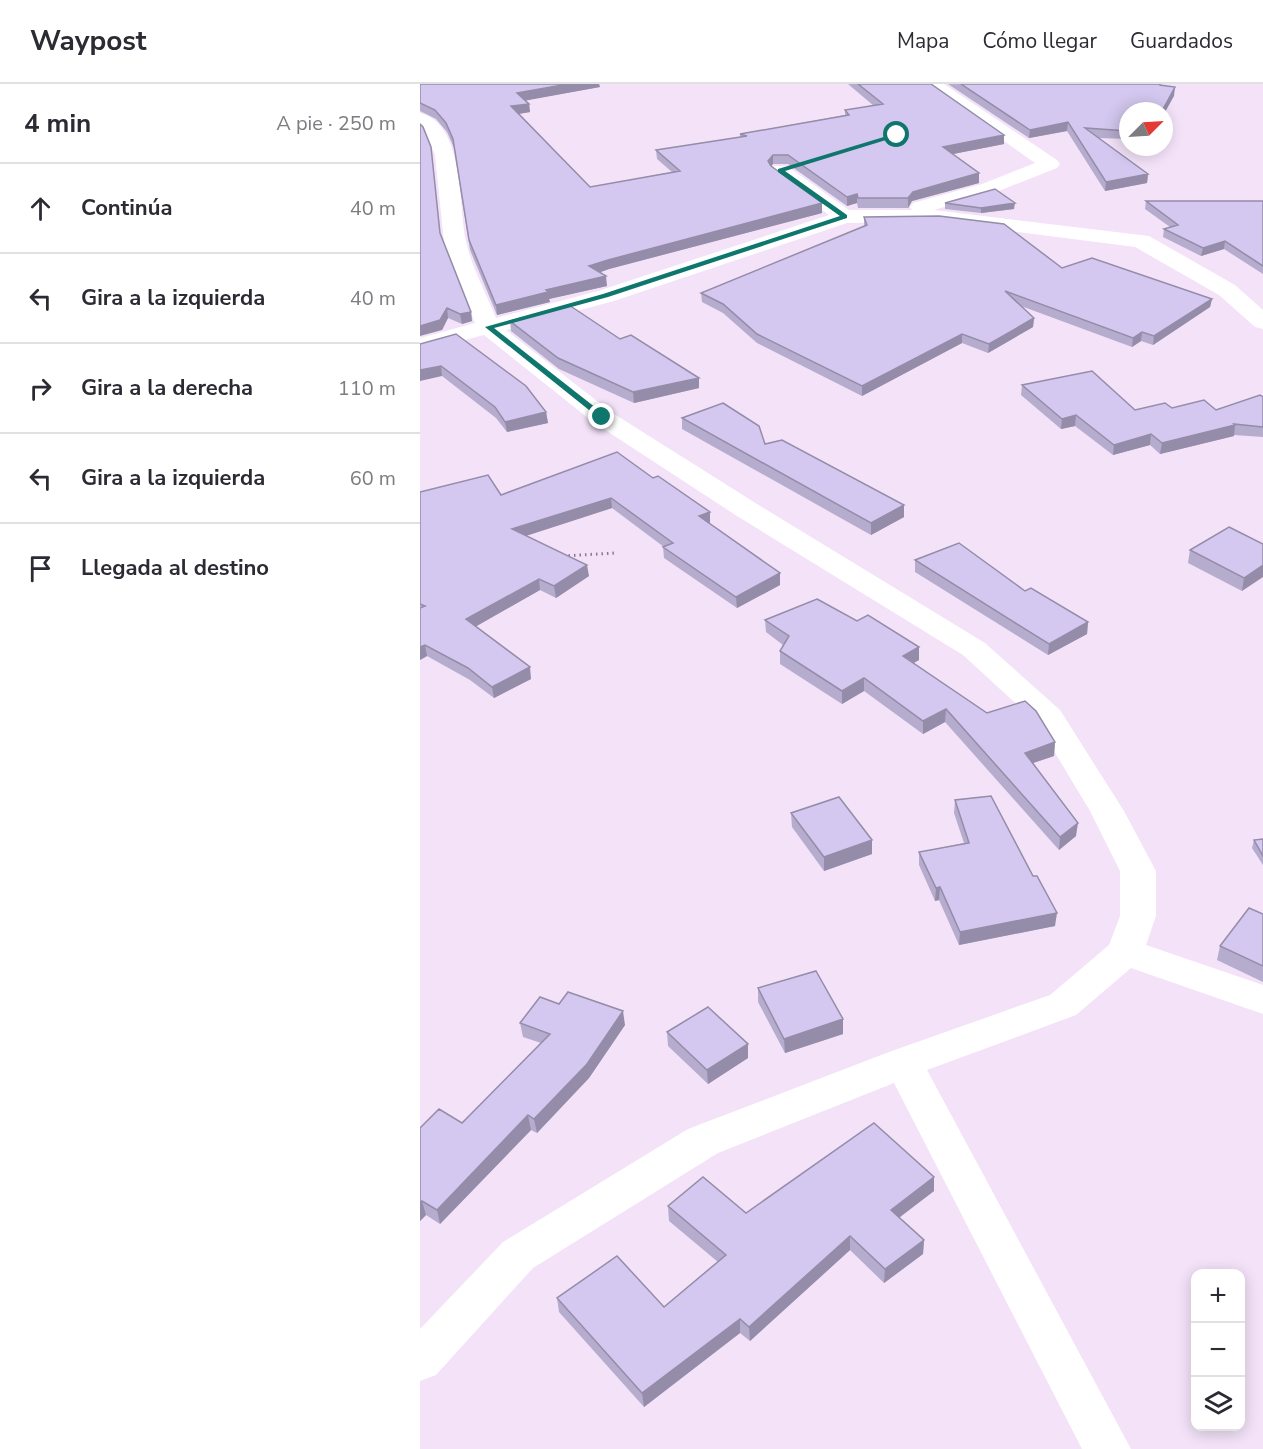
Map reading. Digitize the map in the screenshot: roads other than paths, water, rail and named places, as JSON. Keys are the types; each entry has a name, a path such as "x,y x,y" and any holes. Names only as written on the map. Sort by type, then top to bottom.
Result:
{"street":[{"path":"420,345 606,296 845,217 924,207 989,188 1050,165 932,84"},
{"path":"420,119 434,131 445,155 455,242 488,327 602,417 747,510 974,649 1049,717 1107,811 1138,871 1138,916 1125,952 1063,1005 903,1063 703,1141 518,1255 420,1361"},
{"path":"780,170 845,217 939,216 1141,241 1227,290 1263,322"},
{"path":"1125,952 1263,1000"},
{"path":"903,1063 1107,1449"}]}
